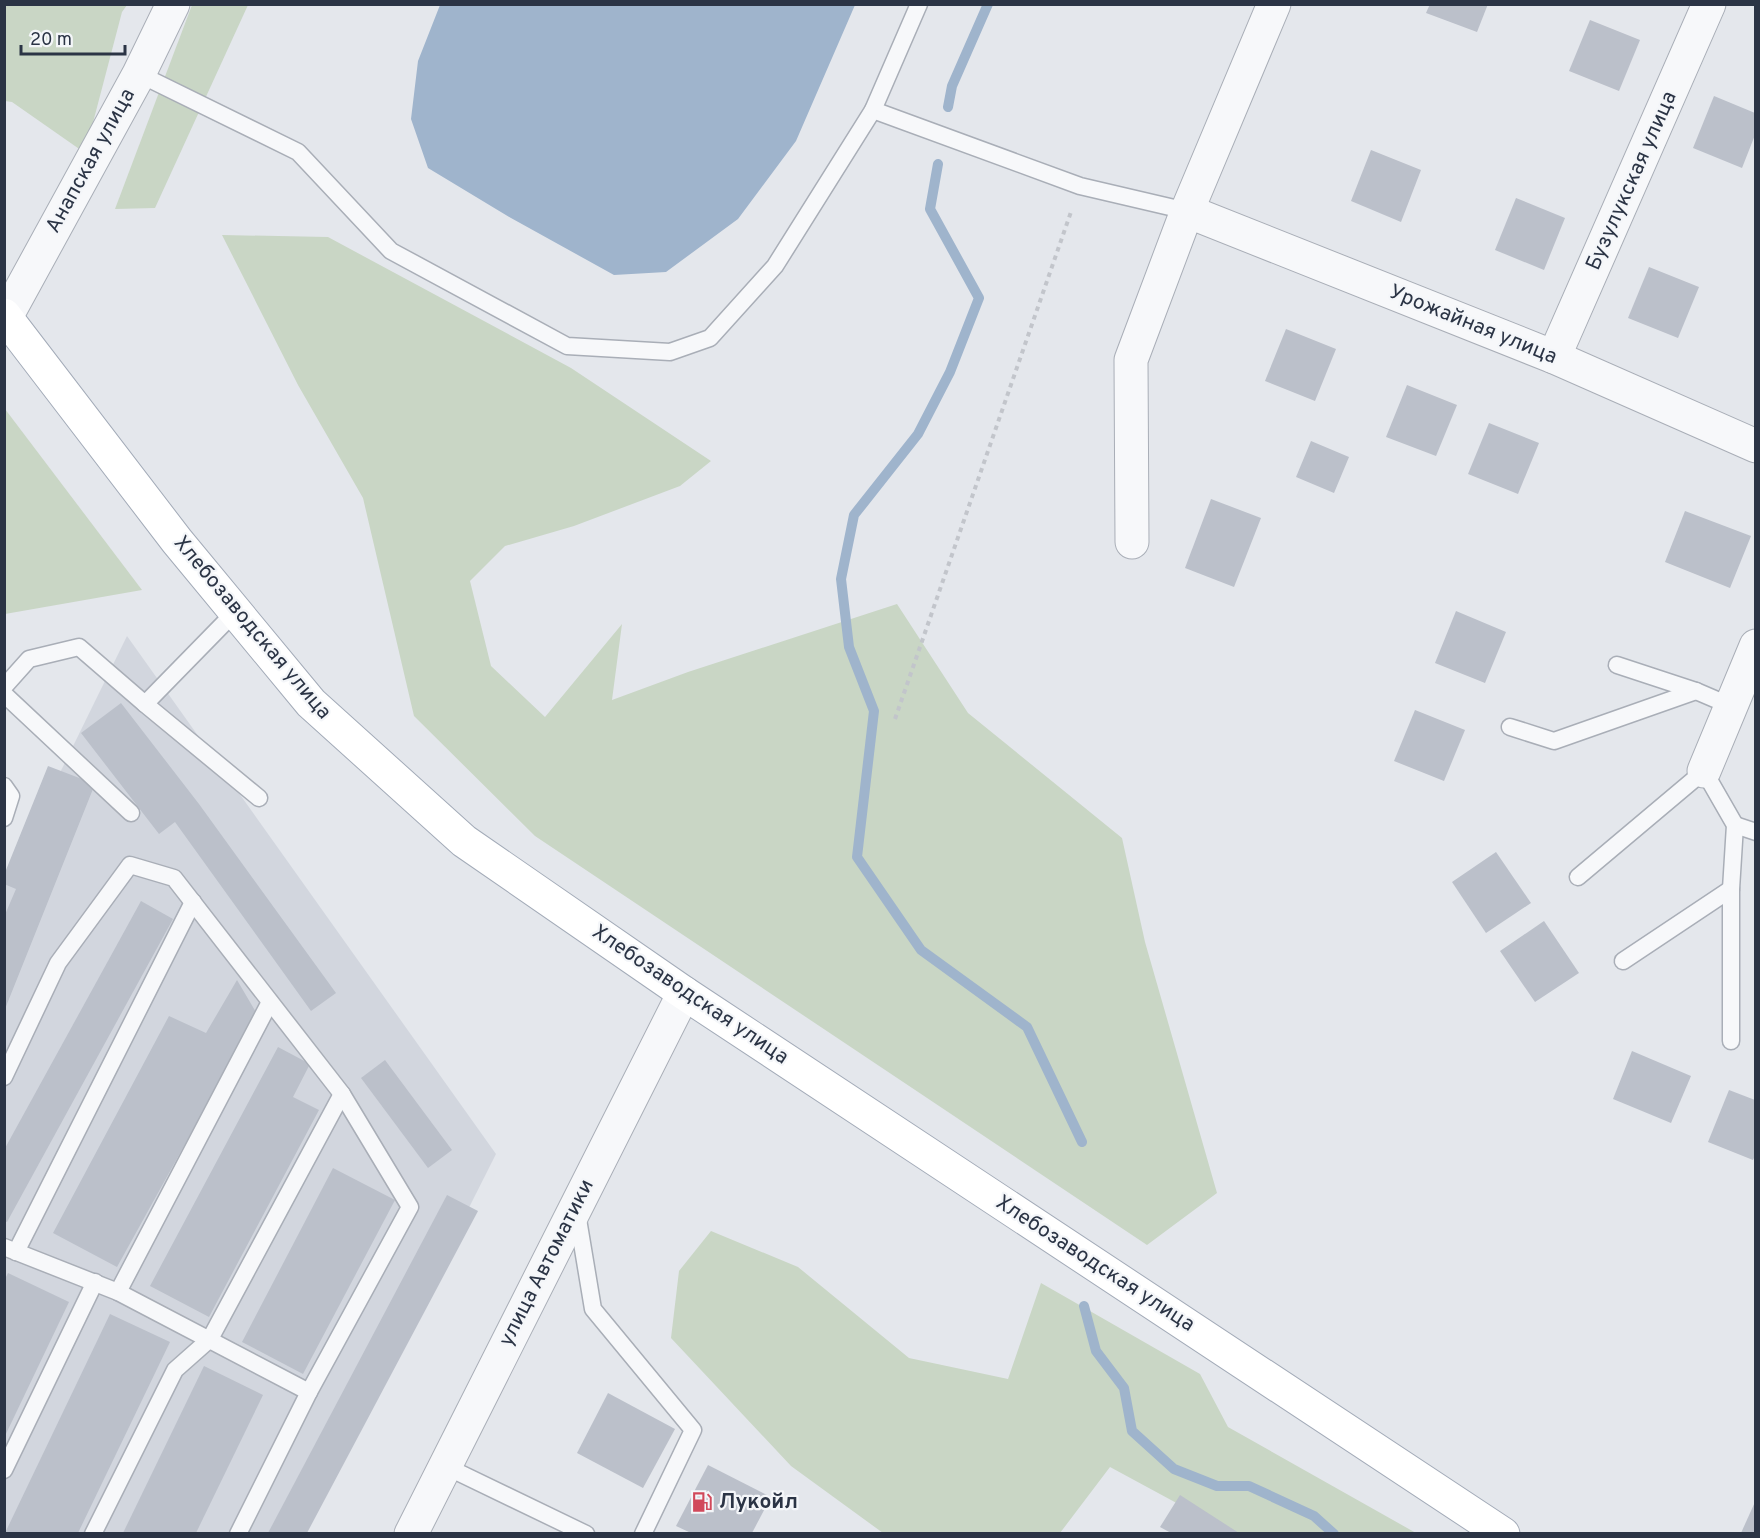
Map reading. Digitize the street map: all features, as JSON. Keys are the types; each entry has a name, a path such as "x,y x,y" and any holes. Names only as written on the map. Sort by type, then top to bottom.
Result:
{"main road":[{"name":"Хлебозаводская улица","path":"5,316 177,541 311,703 464,841 684,993 1503,1533"}],"street":[{"name":"Анапская улица","path":"5,316 139,74 173,4"},
{"path":"1132,542 1131,360 1187,211 1274,4"},
{"name":"Бузулукская улица","path":"1554,357 1709,4"},
{"name":"Урожайная улица","path":"1187,211 1554,357 1755,446"},
{"path":"1704,771 1755,646"},
{"name":"улица Автоматики","path":"411,1533 684,993"}],"lane":[{"path":"139,74 298,152 391,252 567,346 670,352 710,339 775,266 873,110 919,4"},
{"path":"873,110 1080,186 1187,211"},
{"path":"145,704 236,612"},
{"path":"4,687 29,659 79,647 259,798"},
{"path":"1617,665 1696,691 1731,706"},
{"path":"1510,727 1554,741 1696,691"},
{"path":"4,694 130,813"},
{"path":"1578,877 1704,771 1735,825 1731,889 1731,1041"},
{"path":"4,786 11,796 4,818"},
{"path":"1735,825 1755,832"},
{"path":"4,1077 58,963 130,865 174,878 342,1094 410,1207 309,1392 238,1533"},
{"path":"1623,961 1731,889"},
{"path":"193,902 10,1250 118,1292 309,1392"},
{"path":"118,1292 270,1002"},
{"path":"93,1533 175,1370 210,1339 342,1094"},
{"path":"576,1207 593,1309 693,1430 643,1533"},
{"path":"4,1470 95,1282"},
{"path":"445,1466 586,1533"}],"path":[{"path":"895,719 1080,186"}],"shaded area":[{"path":"127,636 496,1154 305,1533 5,1533 4,887"}],"green space":[{"path":"5,5 127,5 122,12 85,153 12,102 5,101"},
{"path":"192,5 248,5 155,208 115,209"},
{"path":"222,235 328,237 571,368 711,461 680,486 574,526 505,546 470,581 491,666 545,717 622,624 612,700 688,672 897,604 968,713 1122,838 1145,942 1217,1193 1147,1245 535,836 414,716 363,498 298,385"},
{"path":"5,409 142,590 5,614"},
{"path":"711,1231 798,1267 909,1358 1008,1379 1041,1283 1200,1374 1228,1427 1416,1533 1232,1533 1110,1467 1060,1533 883,1533 791,1466 671,1338 679,1271"}],"water":[{"path":"440,4 855,5 796,141 738,219 666,272 614,275 511,218 428,168 411,119 418,61"}],"building":[{"path":"1430,4 1488,4 1477,32 1426,13"},
{"path":"1590,20 1640,40 1619,91 1569,71"},
{"path":"1714,96 1755,113 1755,135 1742,168 1693,148"},
{"path":"1371,150 1421,170 1401,222 1351,201"},
{"path":"1516,198 1565,218 1544,270 1495,250"},
{"path":"1649,267 1699,287 1678,338 1628,318"},
{"path":"1286,329 1336,349 1315,401 1265,381"},
{"path":"1407,385 1457,405 1436,456 1386,437"},
{"path":"1489,423 1539,443 1518,494 1468,474"},
{"path":"1311,441 1349,457 1334,493 1296,477"},
{"path":"1211,499 1261,518 1234,587 1185,568"},
{"path":"1685,511 1751,536 1730,588 1665,562"},
{"path":"1456,611 1506,632 1485,683 1435,663"},
{"path":"121,703 199,804 336,993 311,1011 175,822 159,834 81,733"},
{"path":"1415,710 1465,730 1444,781 1394,761"},
{"path":"48,766 95,784 5,1009 4,917 16,889 4,884 4,875"},
{"path":"1496,852 1531,903 1486,933 1452,882"},
{"path":"141,901 173,919 7,1222 4,1221 4,1150"},
{"path":"1544,921 1579,973 1535,1002 1500,951"},
{"path":"237,980 257,1014 117,1267 53,1233 169,1016 206,1033"},
{"path":"278,1047 310,1064 293,1097 319,1110 209,1317 150,1286"},
{"path":"1632,1051 1691,1076 1671,1123 1613,1099"},
{"path":"385,1060 452,1150 428,1168 361,1078"},
{"path":"1729,1090 1755,1100 1755,1156 1753,1160 1708,1142"},
{"path":"333,1168 395,1200 303,1374 242,1342"},
{"path":"447,1195 478,1211 307,1533 268,1533"},
{"path":"8,1273 69,1302 4,1438 4,1281"},
{"path":"110,1314 170,1342 78,1533 5,1533"},
{"path":"204,1366 263,1395 196,1533 123,1533"},
{"path":"608,1393 675,1429 643,1488 577,1453"},
{"path":"708,1465 771,1497 752,1533 691,1533 676,1526"},
{"path":"1180,1495 1239,1533 1171,1533 1160,1527"},
{"path":"1755,1502 1755,1533 1741,1533"}],"waterway":[{"path":"948,107 952,86 988,4"},
{"path":"938,164 930,209 979,298 950,372 918,434 854,515 841,579 849,647 874,711 857,857 921,950 1027,1027 1082,1142"},
{"path":"1084,1306 1096,1351 1124,1388 1132,1431 1174,1469 1217,1486 1249,1486 1314,1516 1334,1534"}],"place":[{"name":"Лукойл","path":"702,1502"}]}
